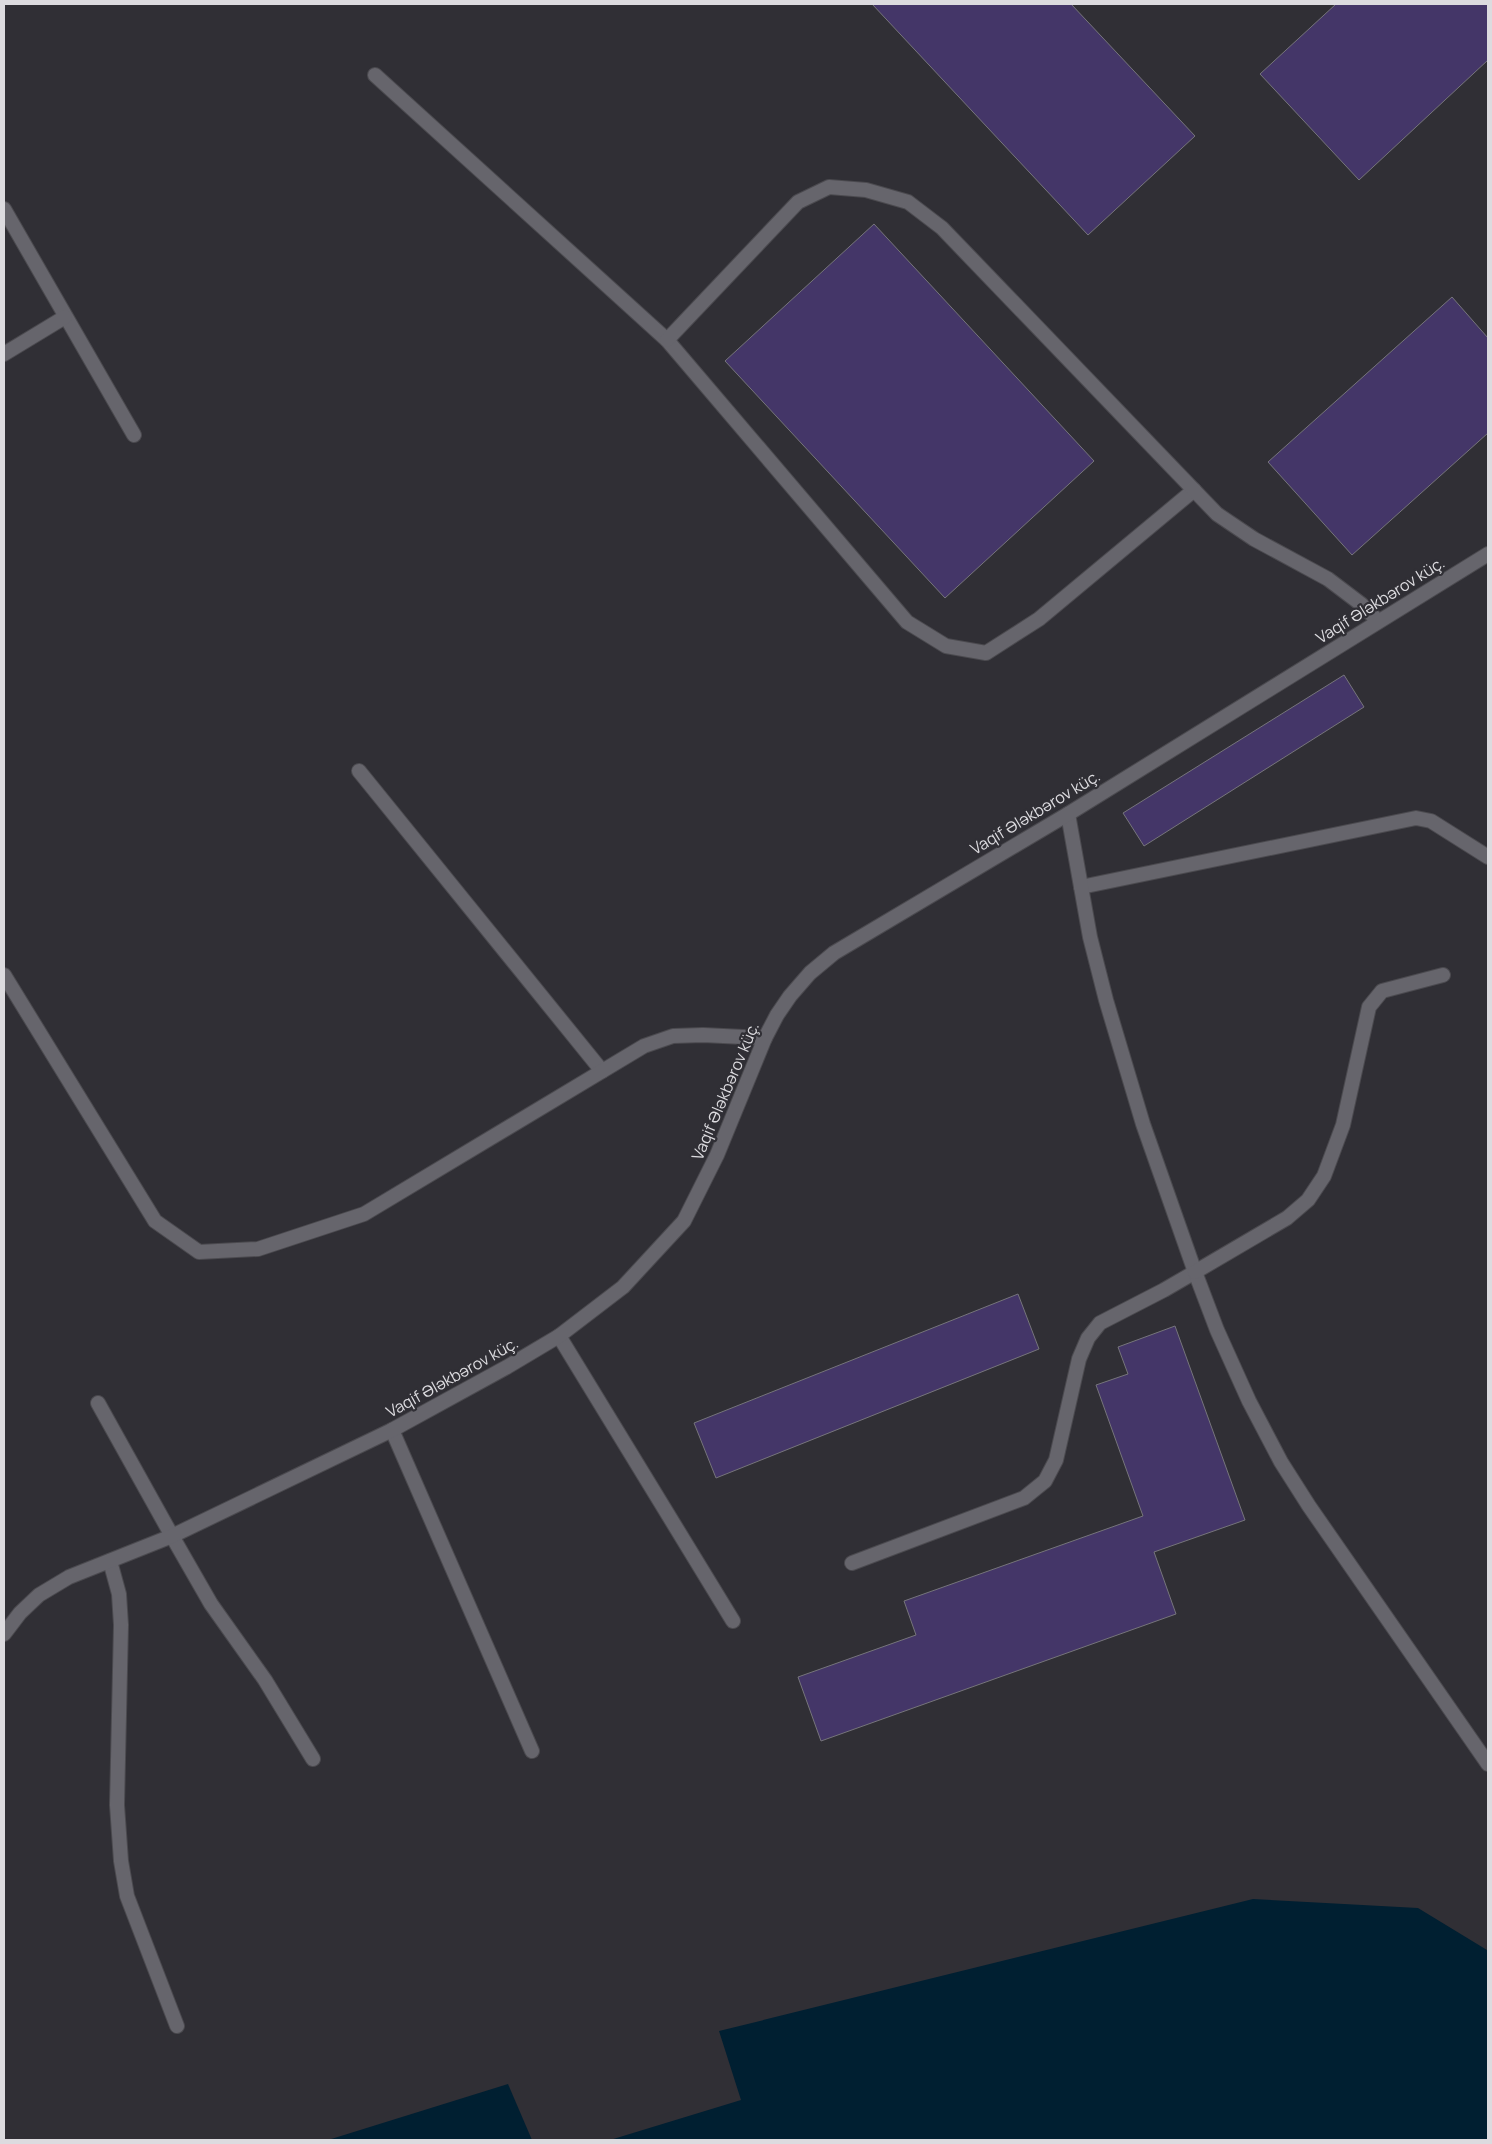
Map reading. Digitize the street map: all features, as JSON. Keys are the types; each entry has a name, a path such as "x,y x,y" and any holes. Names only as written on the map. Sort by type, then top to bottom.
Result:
{"street":[{"path":"375,75 667,340 907,622 946,646 986,653 1038,620 1194,490"},
{"path":"667,340 798,202 829,187 866,190 908,202 942,228 1217,514 1254,539 1328,579 1361,604 1378,621"},
{"path":"4,209 134,435"},
{"path":"4,354 65,317"},
{"name":"Vaqif Ələkbərov küç.","path":"4,1634 20,1613 39,1595 69,1577 172,1536 392,1430 507,1367 559,1336 623,1287 684,1221 717,1155 765,1038 777,1016 790,996 810,974 834,953 1068,814 1488,554"},
{"path":"359,771 602,1071"},
{"path":"1068,814 1090,937 1106,1000 1143,1124 1217,1330 1249,1401 1281,1462 1309,1506 1488,1764"},
{"path":"1081,887 1416,818 1432,821 1488,857"},
{"path":"4,974 155,1221 198,1252 258,1249 364,1214 644,1046 673,1036 703,1035 765,1038"},
{"path":"852,1563 1024,1498 1045,1481 1056,1460 1079,1359 1088,1338 1100,1323 1164,1290 1287,1218 1308,1200 1324,1176 1342,1125 1369,1007 1382,991 1443,975"},
{"path":"559,1336 733,1621"},
{"path":"98,1403 211,1604 265,1680 313,1759"},
{"path":"392,1430 532,1751"},
{"path":"110,1561 119,1594 121,1625 117,1805 121,1861 127,1896 177,2026"}],"water":[{"path":"1253,1899 1418,1908 1487,1950 1488,2140 610,2140 741,2100 719,2031"},
{"path":"508,2084 532,2140 328,2140"}],"building":[{"path":"872,4 1071,4 1195,136 1088,235"},
{"path":"1336,4 1488,4 1488,60 1359,180 1260,74"},
{"path":"874,224 1094,461 945,598 725,361"},
{"path":"1452,297 1488,338 1488,433 1352,555 1268,462"},
{"path":"1344,675 1364,707 1144,846 1123,813"},
{"path":"1018,1294 1039,1349 716,1478 694,1423"},
{"path":"1175,1326 1245,1520 1154,1552 1176,1614 821,1741 798,1677 916,1635 904,1601 1143,1516 1096,1385 1128,1374 1118,1347"}]}
